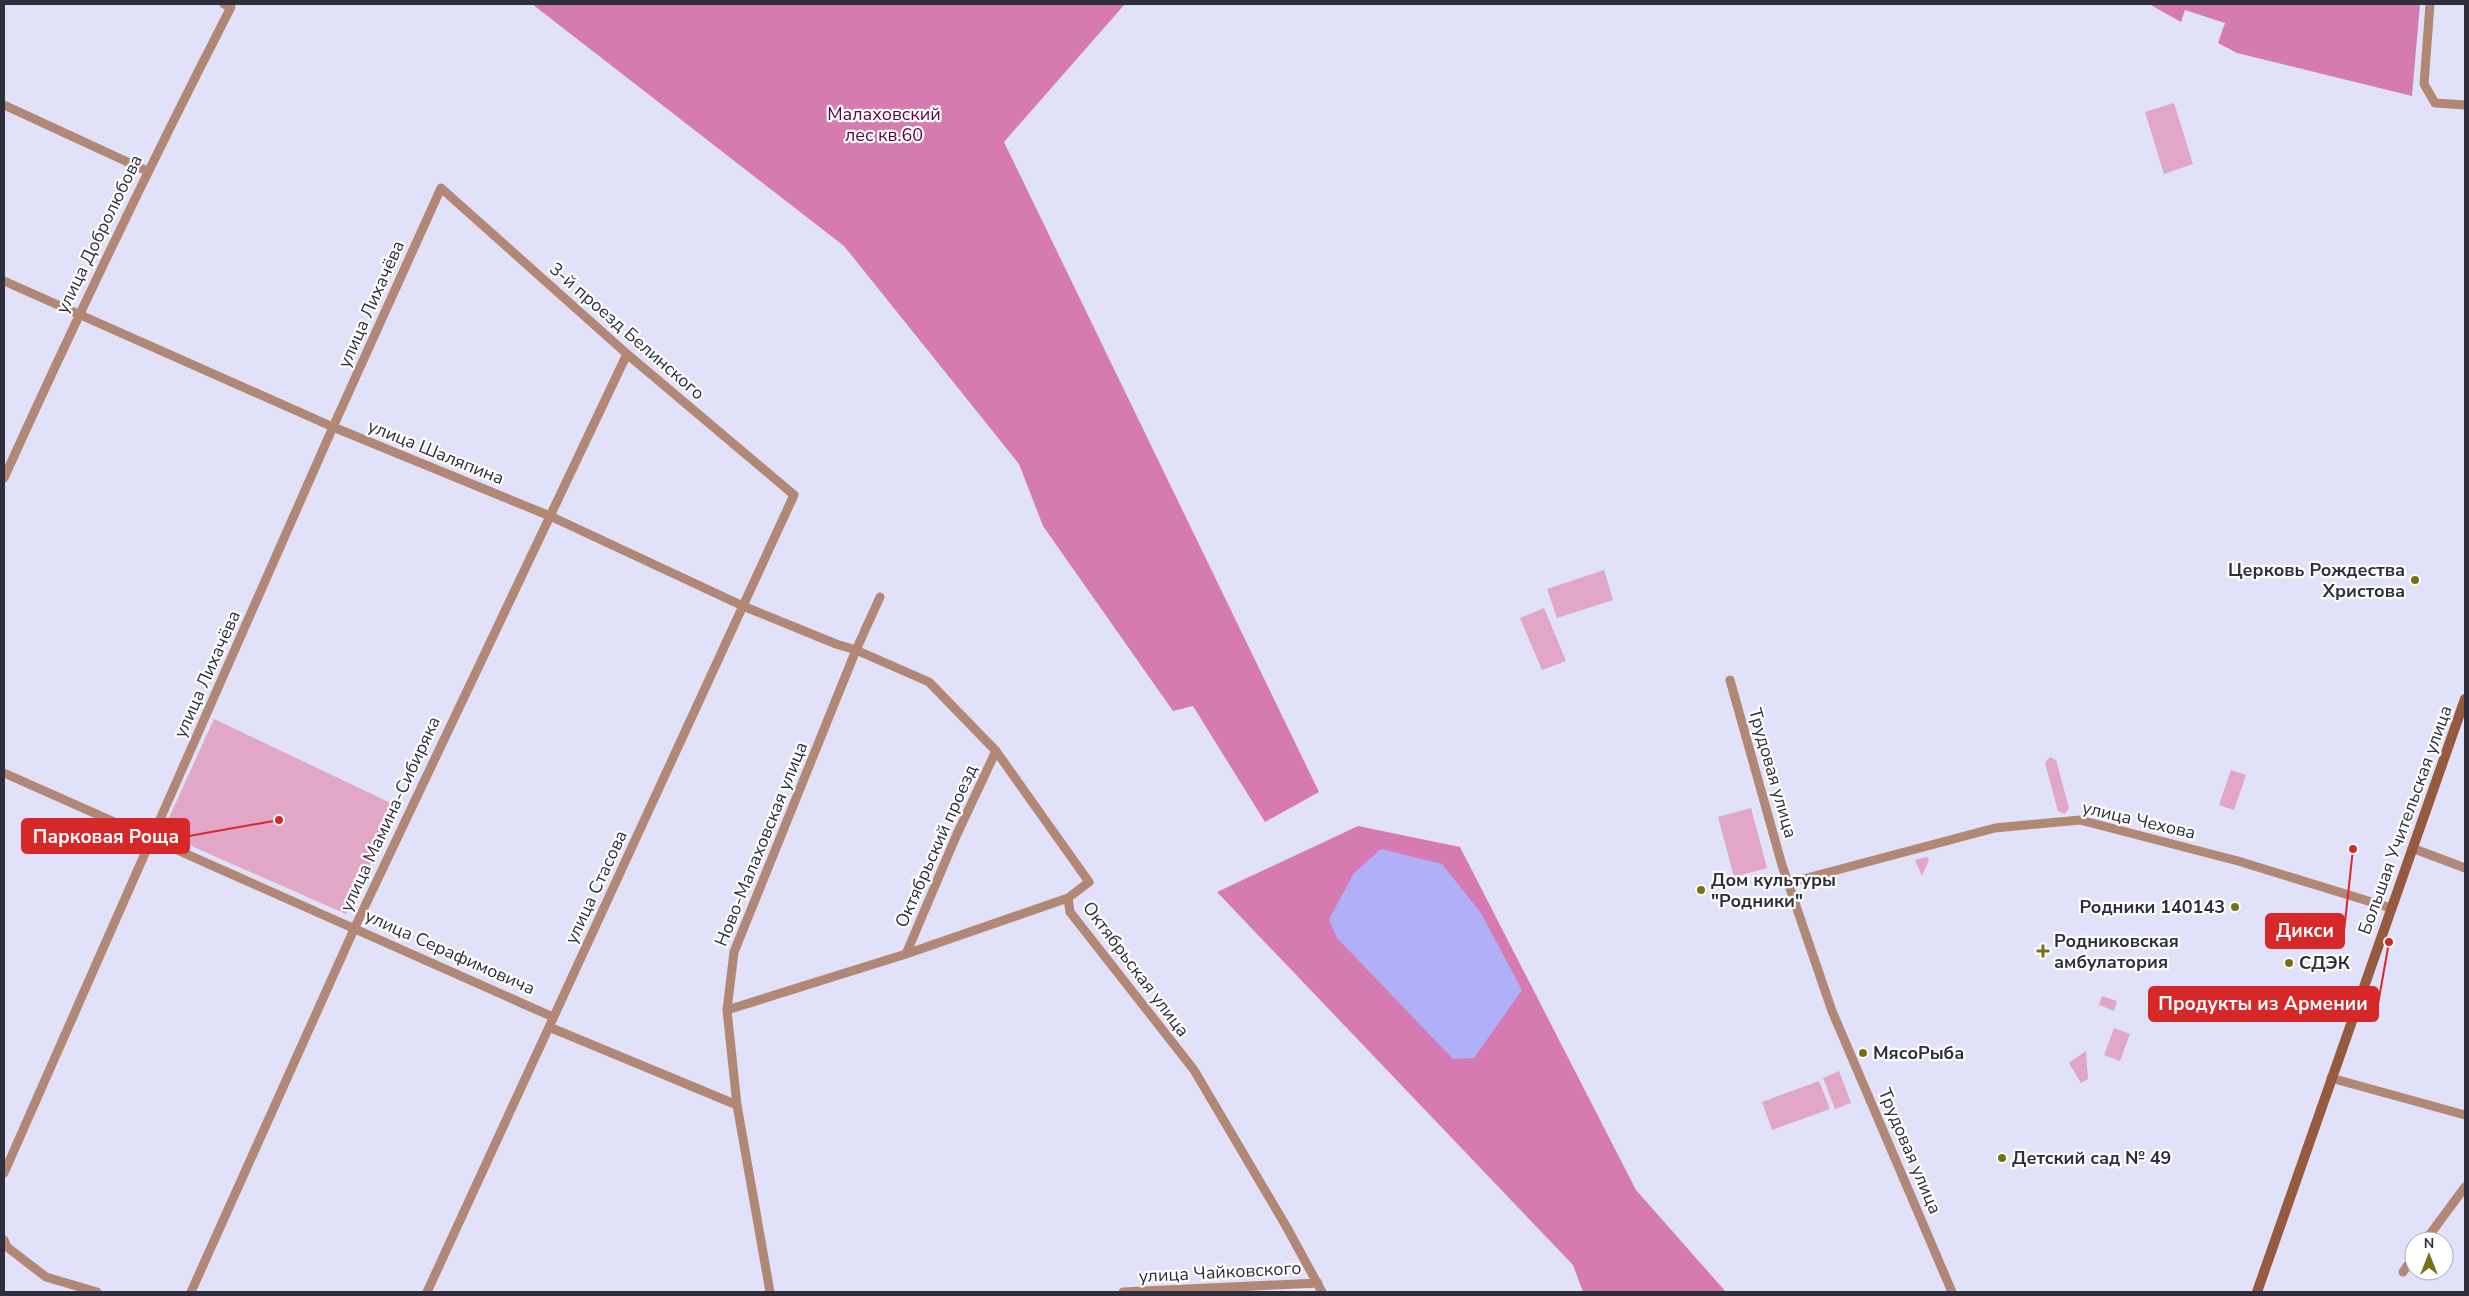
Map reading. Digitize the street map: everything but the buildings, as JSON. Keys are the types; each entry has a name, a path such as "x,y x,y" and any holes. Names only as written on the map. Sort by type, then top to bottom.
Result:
{"main road":[{"name":"Большая Учительская улица","path":"2256,1292 2465,699"}],"street":[{"path":"2430,4 2424,84 2435,102 2465,105"},
{"name":"улица Добролюбова","path":"4,478 78,314 228,6"},
{"path":"4,105 147,171"},
{"name":"3-й проезд Белинского","path":"441,188 627,354 794,495"},
{"name":"улица Лихачёва","path":"4,1174 153,840 333,427 441,188"},
{"name":"улица Шаляпина","path":"4,281 333,427 550,516 743,606 836,644 856,650"},
{"name":"улица Мамина-Сибиряка","path":"191,1292 355,927 627,354"},
{"name":"улица Стасова","path":"427,1292 794,495"},
{"name":"Ново-Малаховская улица","path":"770,1292 737,1105 727,1010 734,952 856,650 880,597"},
{"name":"Октябрьская улица","path":"856,650 928,682 996,751 1089,882 1068,898 1070,912 1194,1070 1322,1292"},
{"name":"Трудовая улица","path":"1730,680 1788,883 1832,1011 1952,1292"},
{"name":"Октябрьский проезд","path":"906,954 957,834 996,751"},
{"name":"улица Серафимовича","path":"4,773 355,927 554,1017"},
{"name":"улица Чехова","path":"1788,883 1995,828 2080,820 2238,861 2391,908"},
{"path":"2412,848 2465,868"},
{"name":"Октябрьский проезд","path":"727,1010 906,954 1068,898"},
{"path":"549,1027 737,1105"},
{"path":"2332,1078 2465,1115"},
{"path":"2432,1231 2465,1187"},
{"path":"4,1240 7,1247 46,1277 97,1292"},
{"name":"улица Чайковского","path":"1123,1292 1318,1283"}],"shaded area":[{"path":"2174,103 2193,164 2164,174 2145,112"},
{"path":"1604,570 1613,600 1557,618 1547,589"},
{"path":"1544,608 1566,661 1542,670 1520,618"},
{"path":"214,719 397,806 346,914 162,833"},
{"path":"2050,757 2056,760 2069,808 2065,814 2058,811 2045,763"},
{"path":"2231,770 2246,775 2234,810 2219,805"},
{"path":"1751,808 1767,868 1734,877 1718,817"},
{"path":"1927,857 1929,860 1922,876 1915,860"},
{"path":"2102,996 2117,1001 2114,1011 2099,1005"},
{"path":"2114,1028 2130,1034 2120,1061 2104,1055"},
{"path":"2086,1051 2088,1079 2081,1083 2069,1063"},
{"path":"1839,1071 1851,1103 1835,1109 1823,1078"},
{"path":"1819,1081 1830,1109 1772,1130 1762,1102"}],"green space":[{"name":"Малаховский лес кв.60","path":"532,4 1125,4 1004,142 1319,792 1265,822 1193,706 1173,711 1043,526 1019,464 844,246"},
{"path":"2149,4 2420,4 2412,96 2237,53 2218,43 2225,23 2185,10 2181,22"},
{"path":"1358,826 1460,847 1636,1190 1726,1292 1583,1292 1573,1265 1217,892"}],"water":[{"path":"1381,849 1442,864 1481,913 1522,990 1474,1058 1453,1059 1337,938 1329,919 1354,873"}],"place":[{"name":"Церковь Рождества Христова","path":"2415,580"},
{"name":"Парковая Роща","path":"279,820"},
{"name":"Дикси","path":"2353,849"},
{"name":"Дом культуры \"Родники\"","path":"1701,890"},
{"name":"Родники 140143","path":"2235,907"},
{"name":"Продукты из Армении","path":"2389,942"},
{"name":"Родниковская амбулатория","path":"2043,951"},
{"name":"СДЭК","path":"2289,963"},
{"name":"МясоРыба","path":"1863,1053"},
{"name":"Детский сад № 49","path":"2002,1158"}]}
